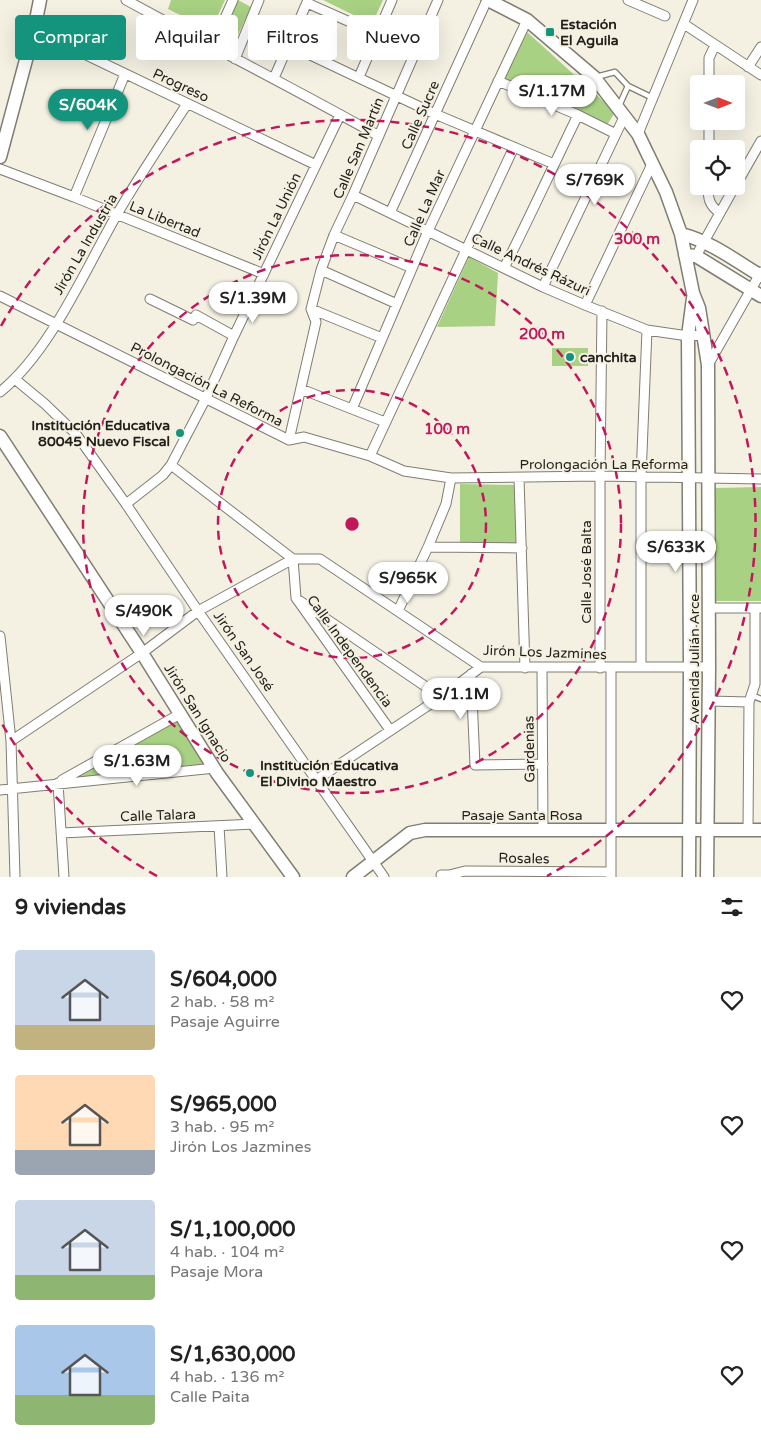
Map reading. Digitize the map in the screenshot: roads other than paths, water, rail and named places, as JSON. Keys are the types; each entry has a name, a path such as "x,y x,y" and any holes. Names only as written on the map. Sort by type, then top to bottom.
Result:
{"main road":[{"path":"37,15 40,0"},
{"name":"Avenida Julián Arce","path":"487,0 527,20 594,77 622,111 638,134 666,192 690,256 693,293 688,336 690,478 689,877"},
{"path":"0,157 26,60"},
{"path":"681,234 704,242 760,274"},
{"path":"690,256 761,296"},
{"name":"Avenida Julián Arce","path":"693,293 699,308 708,365 709,701 707,877"},
{"name":"Jirón San Ignacio","path":"0,436 142,653 214,768 293,877"},
{"name":"Pasaje Santa Rosa","path":"352,877 410,833 425,830 761,830"}],"street":[{"path":"126,0 153,15"},
{"path":"226,15 233,0"},
{"path":"385,15 392,0"},
{"name":"Calle San Martín","path":"311,309 321,270 334,235 438,0"},
{"name":"Calle Sucre","path":"390,213 487,0"},
{"path":"628,0 665,16"},
{"path":"638,134 693,0"},
{"path":"238,51 258,1"},
{"path":"300,15 307,1 347,20"},
{"name":"Calle La Mar","path":"352,409 428,231 527,20"},
{"path":"684,24 761,75"},
{"path":"709,75 709,58 714,45"},
{"path":"748,67 761,47"},
{"name":"Progreso","path":"96,60 316,165"},
{"path":"237,60 274,78 379,136"},
{"path":"274,78 281,60"},
{"path":"322,60 435,114 554,164"},
{"path":"359,77 366,60"},
{"path":"74,196 125,74"},
{"path":"498,81 578,115 616,134"},
{"name":"Jirón La Industria","path":"0,392 16,380 56,324 117,214 187,104"},
{"path":"543,287 616,134 622,111"},
{"name":"Jirón La Unión","path":"126,504 163,475 171,464 206,398 340,115"},
{"path":"504,268 578,115"},
{"path":"745,170 761,141"},
{"path":"370,456 514,147"},
{"path":"585,305 652,164"},
{"name":"La Libertad","path":"0,169 74,196 264,274"},
{"name":"Calle Andrés Rázuri","path":"353,195 543,287 647,330 688,336 704,335"},
{"path":"708,195 712,207 720,213"},
{"path":"690,256 704,242 731,195"},
{"path":"334,235 412,268"},
{"path":"321,270 397,304"},
{"path":"708,365 760,274"},
{"name":"Prolongación La Reforma","path":"0,296 289,440 304,437 370,456 404,471 451,478 641,476 761,479"},
{"path":"150,299 192,320 196,315 234,336"},
{"path":"311,309 382,338"},
{"path":"289,440 316,322 311,309"},
{"name":"Calle José Balta","path":"600,668 602,311"},
{"path":"641,667 641,476 647,330"},
{"name":"Jirón San José","path":"16,380 45,404 76,434 384,877"},
{"path":"300,389 385,422"},
{"path":"11,742 142,653 198,611 292,560 171,464"},
{"path":"398,611 446,504 451,478"},
{"path":"519,478 525,668"},
{"path":"428,547 522,548"},
{"name":"Jirón Los Jazmines","path":"292,560 320,559 481,667 611,668 709,666"},
{"name":"Calle Independencia","path":"292,560 296,598 390,730"},
{"path":"296,598 441,697"},
{"path":"709,608 758,608 755,684 750,698 748,830"},
{"path":"0,636 11,742 14,877"},
{"path":"316,780 441,697 481,667"},
{"name":"Gardenias","path":"542,668 544,830"},
{"path":"611,668 611,875"},
{"path":"471,674 475,765 543,764"},
{"path":"709,701 750,698"},
{"path":"58,783 180,714"},
{"path":"0,790 214,768"},
{"path":"58,783 64,877"},
{"name":"Calle Talara","path":"61,832 255,824"},
{"path":"219,826 222,877"},
{"name":"Rosales","path":"442,877 441,875 465,871 611,875"}],"lane":[{"path":"594,77 615,72 628,86 653,98"},
{"path":"622,111 628,86"},
{"path":"750,698 761,700"}],"place":[{"name":"Estación El Aguila","path":"550,32"},
{"name":"canchita","path":"570,357"},
{"name":"Institución Educativa 80045 Nuevo Fiscal","path":"180,433"},
{"name":"Institución Educativa El Divino Maestro","path":"250,773"}]}
